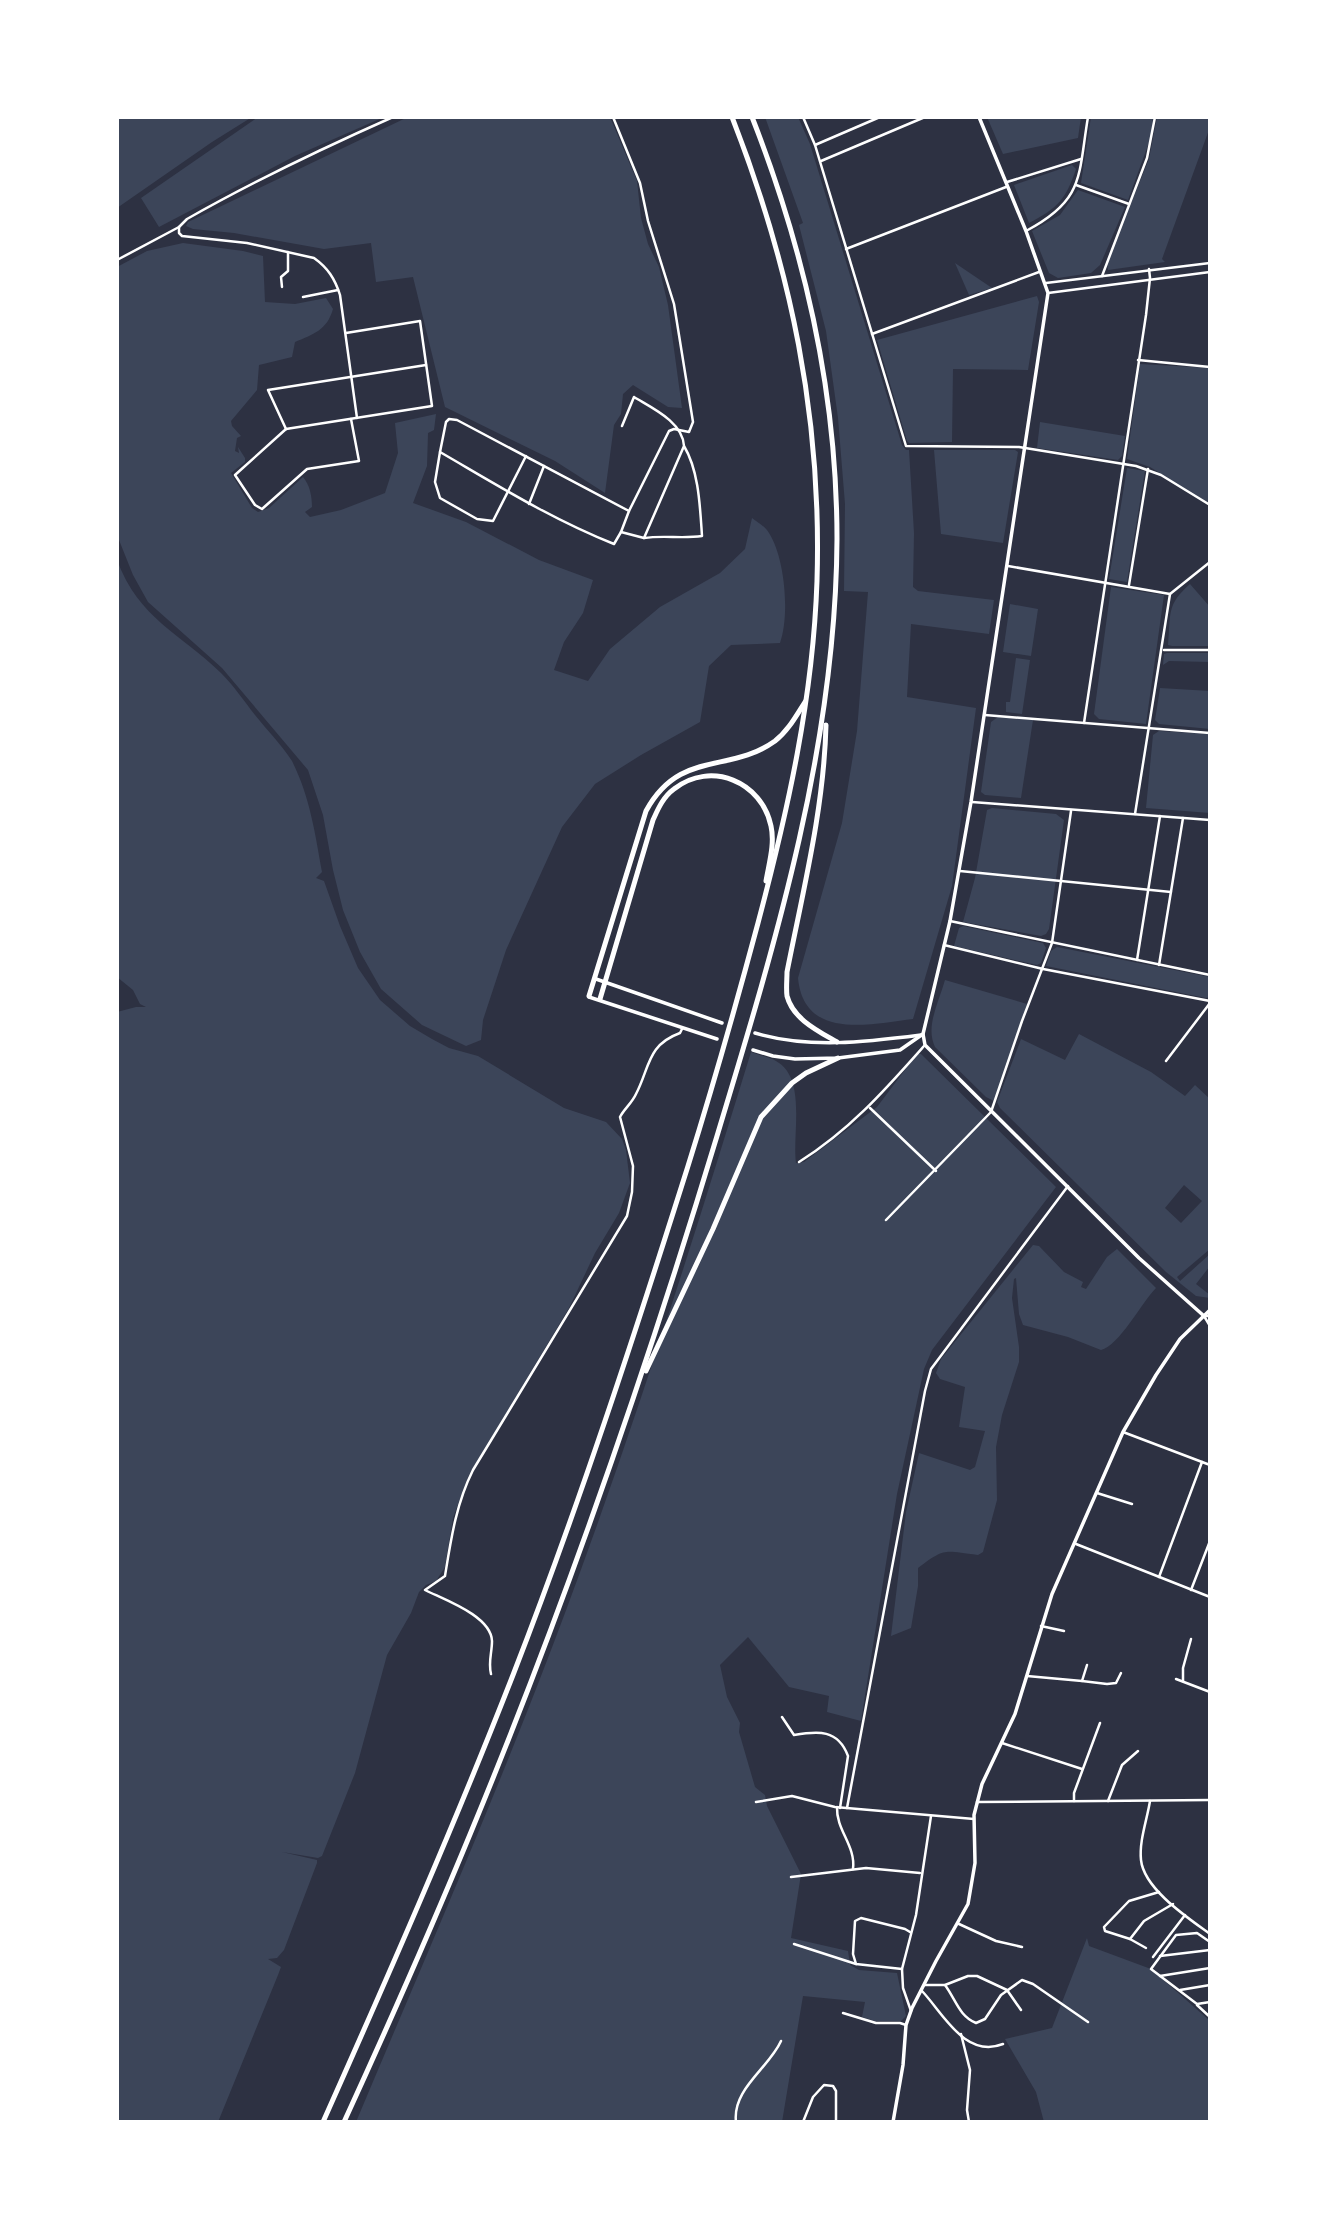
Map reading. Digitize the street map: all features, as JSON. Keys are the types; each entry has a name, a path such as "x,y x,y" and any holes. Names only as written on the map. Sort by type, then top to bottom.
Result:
{"highway":[{"path":"323,2122 455,1821 532,1627 583,1486 703,1117 761,913 792,789 812,651 817,572 817,494 811,416 797,329 784,271 762,199 732,117"},
{"path":"344,2122 473,1827 530,1683 635,1396 742,1054 805,816 826,698 833,623 836,494 829,415 816,326 784,205 752,117"},
{"path":"826,698 825,759 787,972 788,996 798,1015 836,1042"},
{"path":"589,996 646,811 653,798 662,786 689,770 750,753 774,741 792,723 806,700"},
{"path":"600,999 653,820 662,802 673,789 687,781 702,775 732,779 744,785 762,802 772,828 772,845 761,913"},
{"path":"635,1396 713,1229 761,1117 792,1083 806,1073 838,1058"}],"street":[{"path":"117,260 179,227 187,219 250,183 393,117"},
{"path":"440,452 529,504 614,544 669,431 674,429 689,432 693,422 674,304 648,221 640,183 613,117"},
{"path":"803,117 815,145 906,446 1026,448 1124,463 1148,469 1210,505"},
{"path":"815,145 880,117"},
{"path":"820,161 925,117"},
{"path":"979,117 1042,271 1048,293 960,871 923,1034 925,1045 1139,1258 1207,1316 1210,1326"},
{"path":"1026,231 1063,207 1076,185 1088,117"},
{"path":"1102,275 1151,145 1155,117"},
{"path":"846,249 1007,185 1081,159"},
{"path":"1076,185 1129,204"},
{"path":"179,227 182,236 219,238 314,258 323,264 333,277 338,290 357,418"},
{"path":"282,287 281,277 288,271 288,252"},
{"path":"1046,283 1210,263"},
{"path":"1084,723 1124,463 1150,278 1149,269"},
{"path":"872,334 1042,271"},
{"path":"1048,293 1210,272"},
{"path":"303,297 338,290"},
{"path":"346,333 420,321 432,406 286,429 235,475 255,505 262,509 307,469 359,461 351,419"},
{"path":"1138,360 1210,367"},
{"path":"286,429 268,390 426,365"},
{"path":"621,531 645,538 683,539 702,536 699,500 689,454 679,430 663,415 634,397 622,426"},
{"path":"526,456 493,521 477,519 440,498 436,492 435,482 446,422 454,419 526,456 629,510"},
{"path":"645,538 684,446"},
{"path":"529,504 544,466"},
{"path":"1129,585 1148,469"},
{"path":"1135,814 1170,594 1210,562"},
{"path":"1007,566 1170,594"},
{"path":"1163,650 1210,650"},
{"path":"985,715 1210,733"},
{"path":"971,802 1210,820"},
{"path":"886,1220 992,1112 1022,1021 1052,943 1071,810"},
{"path":"1137,960 1160,816"},
{"path":"1159,965 1183,818"},
{"path":"960,871 1171,892"},
{"path":"950,921 1210,975"},
{"path":"944,945 1043,969 1210,1002 1166,1061"},
{"path":"593,978 722,1023"},
{"path":"589,996 717,1039"},
{"path":"491,1674 488,1663 492,1642 485,1624 425,1590 445,1577 455,1515 473,1470 626,1216 632,1192 633,1166 620,1122 623,1112 639,1090 651,1055 659,1044 680,1032 682,1027"},
{"path":"755,1033 778,1040 803,1043 923,1034"},
{"path":"753,1050 796,1059 838,1058 900,1050 923,1034"},
{"path":"799,1162 825,1146 870,1107 925,1045"},
{"path":"870,1107 936,1171"},
{"path":"847,1808 930,1374 936,1361 1069,1186"},
{"path":"893,2122 903,2065 906,2025 968,1904 973,1886 974,1819 977,1802 982,1784 1015,1714 1052,1594 1123,1432 1156,1375 1181,1339 1207,1316 1210,1310"},
{"path":"1123,1432 1210,1465"},
{"path":"1159,1577 1202,1462"},
{"path":"1097,1493 1132,1504"},
{"path":"1191,1590 1210,1541"},
{"path":"1076,1544 1210,1597"},
{"path":"1041,1626 1064,1631"},
{"path":"1182,1681 1191,1639"},
{"path":"1082,1681 1087,1665"},
{"path":"1027,1676 1107,1685 1116,1683 1121,1672"},
{"path":"1176,1679 1210,1692"},
{"path":"782,1717 794,1735 813,1731 827,1734 838,1739 845,1748 848,1756 839,1808 840,1825 854,1854 853,1869"},
{"path":"1074,1801 1082,1769 1100,1723"},
{"path":"1001,1742 1082,1769"},
{"path":"1108,1801 1122,1765 1138,1751"},
{"path":"756,1802 792,1796 839,1808 974,1819"},
{"path":"977,1802 1210,1800"},
{"path":"1150,1801 1141,1860 1145,1875 1173,1905 1210,1934"},
{"path":"911,2011 903,1987 902,1969 916,1914 931,1816"},
{"path":"791,1877 879,1868 921,1873"},
{"path":"1146,1948 1130,1939 1105,1931 1104,1927 1129,1901 1159,1892"},
{"path":"1130,1939 1144,1921 1173,1905"},
{"path":"1153,1957 1185,1915"},
{"path":"856,1964 853,1954 855,1921 861,1918 905,1929 911,1933"},
{"path":"959,1924 996,1941 1022,1947"},
{"path":"1210,1942 1197,1933 1176,1935 1151,1969 1210,2017"},
{"path":"793,1944 856,1964 902,1969"},
{"path":"1160,1956 1210,1950"},
{"path":"1160,1976 1210,1968"},
{"path":"925,1985 945,1985 968,1976 977,1976 1007,1990 1021,2010"},
{"path":"945,1985 965,2019 976,2023 985,2019 1007,1990 1022,1980 1033,1984 1088,2022"},
{"path":"1180,1990 1210,1985"},
{"path":"922,1991 942,2018 972,2044 996,2047 1003,2044"},
{"path":"1197,2004 1210,2002"},
{"path":"843,2013 876,2023 906,2025"},
{"path":"961,2034 970,2070 967,2109 970,2122"},
{"path":"736,2122 735,2105 754,2077 775,2054 781,2041"},
{"path":"803,2122 813,2097 824,2085 833,2086 836,2091 836,2122"}],"shaded area":[{"path":"117,117 252,117 117,208"},
{"path":"258,117 384,117 295,156 159,227 141,198"},
{"path":"408,117 610,117 637,181 641,218 648,244 659,267 668,305 682,408 668,407 633,385 623,394 621,414 614,425 605,493 555,461 445,407 413,277 376,282 371,243 324,249 186,226 188,222"},
{"path":"765,117 798,117 810,144 902,445 909,450 914,533 913,587 918,591 994,600 989,634 911,624 907,697 976,708 952,886 913,1019 860,1025 826,1020 813,1012 803,998 798,978 842,823 857,731 868,592 844,591 845,504 838,418 826,331 799,225 803,223"},
{"path":"987,117 1081,117 1078,138 1003,154"},
{"path":"1091,117 1153,117 1151,137 1128,200 1081,183"},
{"path":"1157,117 1210,117 1210,127 1162,259 1165,262 1108,270 1107,262 1149,159"},
{"path":"1072,165 1076,169 1060,202 1029,223 1014,185"},
{"path":"1078,190 1125,207 1100,265 1091,273 1058,278 1049,273 1032,231 1060,215"},
{"path":"183,243 263,256 265,302 295,304 326,298 333,309 323,327 295,342 292,357 259,365 257,390 231,421 241,436 237,438 235,451 239,453 238,447 245,462 231,473 252,508 258,512 269,508 303,477 311,495 312,507 305,512 310,517 341,510 385,493 398,453 395,423 436,414 434,430 428,433 427,466 413,503 466,522 539,560 593,580 583,613 564,642 554,670 588,681 610,649 660,607 720,573 745,549 752,518 769,533 779,557 785,602 780,643 731,645 709,666 700,722 595,784 562,827 506,950 483,1020 481,1040 466,1046 422,1025 381,989 360,952 343,910 323,815 308,770 222,668 148,602 133,575 117,535 117,267 147,251"},
{"path":"955,263 992,288 969,295"},
{"path":"1037,296 1039,302 1028,370 953,369 952,442 909,443 877,340"},
{"path":"1140,364 1210,368 1210,504 1150,467 1127,459"},
{"path":"1040,422 1125,436 1122,456 1118,460 1037,448"},
{"path":"934,450 1018,452 1003,543 941,534"},
{"path":"1127,468 1145,471 1127,582 1109,579"},
{"path":"117,560 126,580 149,611 221,673 292,761 308,802 314,829 322,872 316,878 324,881 358,968 380,1000 410,1026 432,1039 449,1048 478,1056 564,1108 606,1122 622,1139 630,1183 619,1213 595,1253 569,1308 468,1477 453,1518 445,1567 436,1581 419,1592 411,1613 387,1655 355,1773 322,1856 318,1858 282,1852 317,1860 317,1863 284,1950 277,1958 268,1959 281,1967 218,2122 117,2122 117,1012 146,1007 140,1004 133,990 117,977"},
{"path":"1190,584 1210,607 1210,646 1168,645 1173,604"},
{"path":"1111,587 1164,595 1146,724 1099,719 1094,714"},
{"path":"1010,604 1038,609 1031,656 1003,652"},
{"path":"1210,653 1210,662 1169,661 1163,665 1164,654"},
{"path":"1016,658 1030,660 1022,714 1006,712 1006,702 1010,702"},
{"path":"1160,688 1210,691 1210,729 1159,724 1155,720"},
{"path":"998,717 1033,720 1021,798 985,795 981,792 991,722"},
{"path":"1159,731 1210,734 1210,813 1146,808 1153,735"},
{"path":"992,808 1056,814 1064,820 1049,929 1046,934 1041,936 963,922 975,878 987,810"},
{"path":"963,926 1043,943 1046,948 1041,963 1037,965 954,946 959,928"},
{"path":"1057,947 1210,977 1210,997 1046,966 1051,951"},
{"path":"945,980 1027,1004 994,1101 986,1097 935,1047 932,1022"},
{"path":"1079,1034 1151,1072 1185,1096 1195,1085 1210,1099 1210,1249 1177,1277 1180,1281 1210,1254 1210,1266 1196,1284 1210,1295 1210,1298 1196,1296 1166,1272 1000,1108 997,1102 1021,1039 1065,1060","holes":["1184,1185 1202,1201 1181,1223 1165,1208"]},
{"path":"751,1052 776,1061 786,1069 792,1080 796,1107 796,1163 804,1162 877,1107 917,1054 921,1054 1056,1187 932,1350 924,1369 897,1494 861,1721 827,1712 829,1696 789,1687 748,1637 720,1665 727,1697 740,1723 739,1732 755,1787 765,1795 767,1806 801,1874 791,1938 848,1951 850,1965 859,1970 897,1973 906,2016 901,2021 875,2021 862,2017 865,2002 803,1996 782,2122 356,2122 489,1805 565,1613 662,1334"},
{"path":"1033,1245 1039,1246 1064,1272 1083,1282 1081,1287 1086,1289 1107,1257 1117,1249 1156,1288 1123,1332 1108,1347 1101,1350 1068,1337 1023,1325 1019,1314 1016,1278 1014,1279 1012,1298 1019,1362 1002,1415 996,1447 997,1500 983,1552 978,1555 945,1552 918,1568 911,1628 891,1636 906,1512 919,1453 970,1470 975,1467 985,1431 959,1427 965,1387 940,1379 936,1373 941,1359"},
{"path":"1087,1938 1089,1946 1151,1969 1210,2021 1210,2122 1044,2122 1036,2092 1005,2039 1052,2028"}]}
